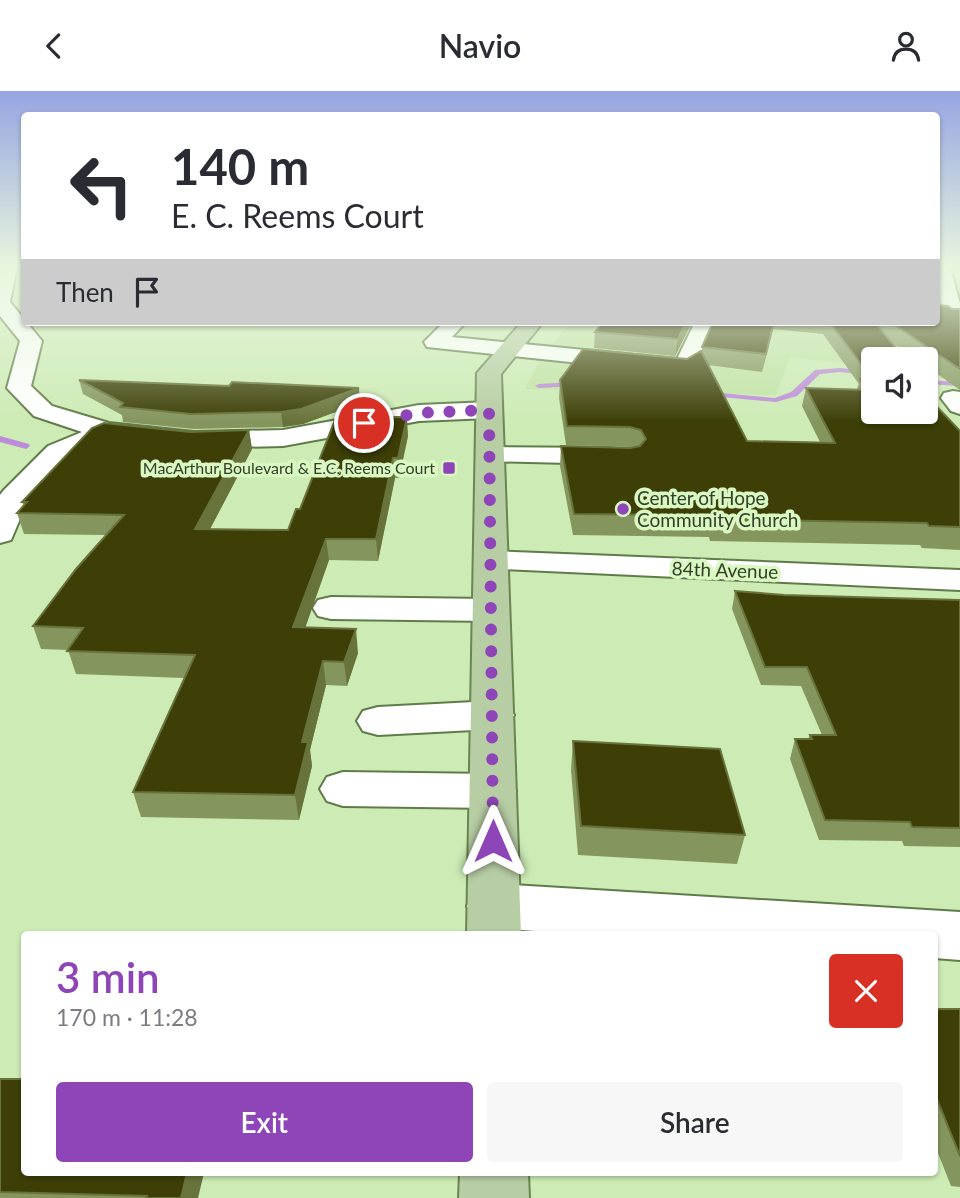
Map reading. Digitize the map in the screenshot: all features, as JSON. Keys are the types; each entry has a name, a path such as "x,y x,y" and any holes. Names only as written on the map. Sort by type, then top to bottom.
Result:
{"main road":[{"path":"494,920 489,373 530,326"},
{"path":"494,1176 494,1198"}],"street":[{"path":"13,319 31,341 19,388 43,411 106,431 194,440 283,438 419,413 489,410"},
{"path":"452,326 435,342 685,367 703,326"},
{"path":"0,533 14,497 58,452 106,431"},
{"path":"491,455 627,457"},
{"name":"84th Avenue","path":"491,561 960,580"},
{"path":"331,608 491,610"},
{"path":"378,721 493,715"},
{"path":"343,789 493,791"},
{"path":"494,920 814,931"},
{"path":"938,935 960,936"}],"shaded area":[{"path":"940,319 960,319 960,372 938,370 938,347 861,347 861,364 790,358 776,395 525,389 540,359 568,326 940,326"}],"building":[{"path":"940,319 960,319 960,369 938,354 938,347 927,347 896,326 940,326"},
{"path":"600,326 684,326 678,339 595,332"},
{"path":"711,326 773,326 766,354 702,347"},
{"path":"832,326 878,326 895,347 861,347 861,363"},
{"path":"583,349 687,359 701,351 747,441 835,443 806,388 861,390 861,424 938,424 938,408 960,431 960,527 929,526 927,523 714,519 712,515 574,514 561,446 630,448 640,446 646,439 641,430 630,427 567,426 560,380"},
{"path":"79,380 229,386 232,382 359,388 301,409 191,414 120,407 123,403"},
{"path":"354,417 407,417 398,458 393,458 376,539 326,539 293,627 356,629 344,662 323,661 302,742 308,742 295,795 133,792 195,655 67,651 83,628 33,626 76,569 124,515 17,513 27,502 22,502 92,428 104,423 190,432 249,430 195,529 288,530 296,509 300,509 335,420"},
{"path":"735,591 960,600 960,828 912,827 910,822 825,820 795,739 812,739 810,735 836,735 807,667 765,667"},
{"path":"573,741 720,749 745,835 581,826"},
{"path":"938,1009 960,1009 960,1156 938,1102"},
{"path":"0,1079 21,1079 21,1176 186,1176 181,1198 0,1192"}],"waterway":[{"path":"710,394 776,400 794,394 818,372 840,370 861,373"},
{"path":"938,383 960,384"},
{"path":"539,386 573,384"},
{"path":"0,439 26,446"}],"place":[{"name":"MacArthur Boulevard & E.C. Reems Court","path":"449,468"},
{"name":"Center of Hope Community Church","path":"623,509"}],"route":[{"path":"364,423 419,413 489,410 493,841"}]}
